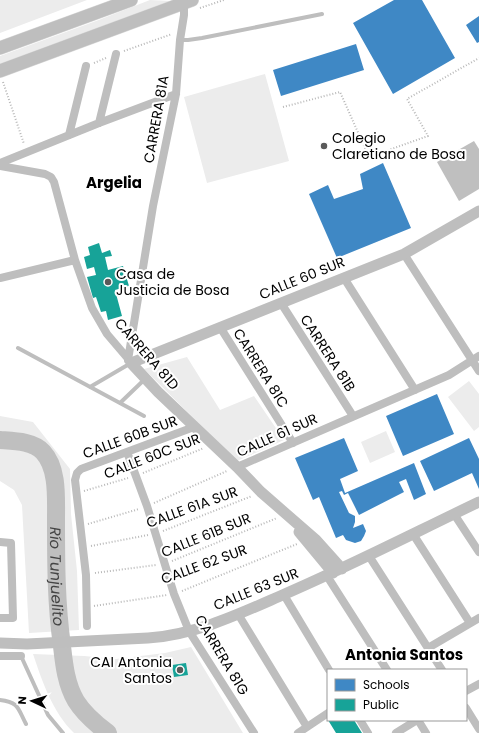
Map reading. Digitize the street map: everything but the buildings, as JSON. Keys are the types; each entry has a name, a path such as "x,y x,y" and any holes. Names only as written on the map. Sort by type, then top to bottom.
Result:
{"main road":[{"path":"0,48 130,0"},
{"path":"1,74 187,1"}],"street":[{"name":"CARRERA 81A","path":"130,361 153,206 176,94 180,40 187,1"},
{"path":"99,123 116,54"},
{"path":"69,135 86,66"},
{"path":"0,164 99,123 176,94"},
{"name":"CARRERA 81D","path":"0,164 45,174 51,177 54,182 75,260 86,294 99,322 130,361 194,427 285,515 316,540 386,669"},
{"name":"CALLE 60 SUR","path":"130,361 404,254 479,211"},
{"path":"404,254 476,358 479,371"},
{"path":"0,278 75,260"},
{"path":"344,278 415,390"},
{"name":"CARRERA 81B","path":"280,303 353,416"},
{"name":"CARRERA 81C","path":"220,327 292,443"},
{"name":"CALLE 61 SUR","path":"237,467 449,375 476,358"},
{"name":"CALLE 60B SUR","path":"76,493 75,480 77,473 81,468 194,427"},
{"name":"CARRERA 81G","path":"127,452 147,506 174,594 189,631 254,733"},
{"path":"76,493 86,575 87,626"},
{"name":"CALLE 63 SUR","path":"0,643 27,644 162,637 189,631 238,614 334,573 479,502"},
{"path":"454,514 479,552"},
{"name":"CARRERA 81D","path":"285,515 334,573"},
{"path":"413,534 470,623"},
{"path":"0,542 11,543 13,618 0,618"},
{"path":"369,556 441,669"},
{"path":"284,595 328,669"},
{"path":"238,614 308,727"},
{"path":"428,648 479,618"},
{"path":"0,656 21,656"},
{"path":"467,690 479,684"},
{"path":"467,710 479,728"},
{"path":"298,733 327,715"},
{"path":"361,721 368,733"},
{"path":"396,733 416,721"},
{"path":"419,721 426,733"}],"lane":[{"path":"180,40 188,40 322,14"},
{"path":"18,348 144,416"},
{"path":"90,387 130,361"},
{"path":"120,403 146,378"},
{"path":"21,656 48,715 63,733"},
{"path":"0,700 12,702 17,706 26,724"}],"path":[{"path":"86,66 182,30"},
{"path":"283,107 340,92 369,157 428,136 407,99 479,58"},
{"path":"1,74 27,153"},
{"name":"CALLE 60C SUR","path":"76,493 137,476 212,444"},
{"name":"CALLE 61 SUR","path":"81,526 147,506 237,467"},
{"name":"CALLE 61A SUR","path":"83,547 156,534 261,492"},
{"name":"CALLE 61B SUR","path":"86,575 165,564 285,515"},
{"name":"CALLE 62 SUR","path":"87,607 174,594 306,541"}],"shaded area":[{"path":"0,0 87,0 0,33"},
{"path":"150,0 171,1 0,65 0,56"},
{"path":"265,74 289,161 207,183 184,97"},
{"path":"474,141 479,149 479,189 459,201 437,162"},
{"path":"187,357 220,410 254,396 284,440 237,461 144,369"},
{"path":"469,381 479,394 479,427 474,431 448,397"},
{"path":"0,416 33,422 70,469 71,514 77,571 79,630 29,633 22,505 14,490 0,481"},
{"path":"386,431 395,452 370,463 361,442"},
{"path":"191,647 243,733 74,733 54,706 44,686 33,654 116,659 165,653"}],"waterway":[{"name":"Río Tunjuelito","path":"0,440 23,442 39,448 48,459 54,474 56,492 57,598 66,674 70,688 79,706 90,718 108,733"}],"place":[{"name":"Colegio Claretiano de Bosa","path":"324,146"},
{"name":"Casa de Justicia de Bosa","path":"108,282"},
{"name":"CAI Antonia Santos","path":"180,670"}],"district":[{"name":"Argelia","path":"114,182"},
{"name":"Antonia Santos","path":"404,654"}]}
